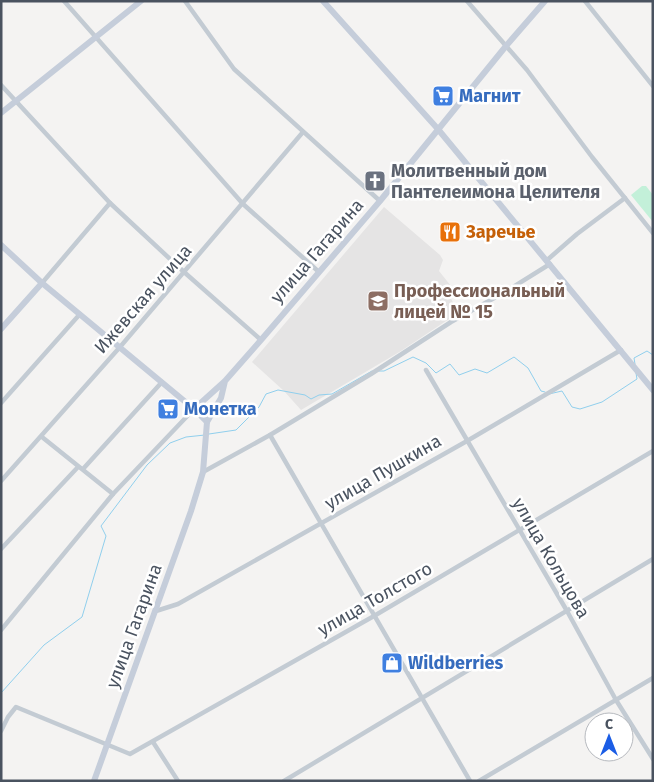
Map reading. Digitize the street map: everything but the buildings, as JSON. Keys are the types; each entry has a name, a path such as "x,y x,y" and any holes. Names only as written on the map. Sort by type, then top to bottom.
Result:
{"main road":[{"path":"1,113 141,1"},
{"path":"323,1 438,128 653,390"},
{"name":"улица Гагарина","path":"194,409 224,381 261,340 380,201 438,128 545,1"},
{"path":"1,245 42,283 162,382 207,422 221,398 224,381"},
{"path":"1,329 42,283"},
{"name":"улица Гагарина","path":"94,781 191,511 203,472 207,422"}],"street":[{"path":"64,1 243,204 319,272"},
{"path":"185,1 234,69 380,201"},
{"path":"467,1 527,70 653,233"},
{"path":"585,1 653,86"},
{"path":"1,84 110,203 261,340"},
{"name":"Ижевская улица","path":"1,481 120,347 303,132"},
{"path":"203,472 270,435 371,374 451,322 505,292 548,262 577,234 625,198"},
{"path":"42,283 110,203"},
{"path":"1,402 80,314"},
{"name":"улица Пушкина","path":"156,611 178,604 321,524 621,350"},
{"name":"улица Кольцова","path":"426,370 567,611 616,700 653,759"},
{"path":"1,549 162,382"},
{"path":"1,630 113,494 194,409"},
{"path":"270,435 470,781"},
{"path":"42,437 113,494"},
{"name":"улица Толстого","path":"107,744 130,754 153,742 374,616 653,451"},
{"path":"284,781 653,560"},
{"path":"479,781 653,678"},
{"path":"1,731 8,717 16,708 107,744"},
{"path":"153,742 178,781"}],"shaded area":[{"name":"Профессиональный лицей № 15","path":"384,207 440,255 443,260 439,271 451,286 447,290 458,313 401,351 301,410 284,391 252,362"}],"green space":[{"path":"642,186 646,186 653,195 653,222 631,195"}],"waterway":[{"path":"635,364 634,358 647,351 653,355"},
{"path":"379,371 384,371 413,357 426,363 436,373 450,364 459,375 475,369 487,373 514,357 528,368 541,391 545,392"},
{"path":"209,434 236,430 259,407 266,394 278,390 305,395 311,399 319,395 332,394 372,371"},
{"path":"549,394 562,391 572,407 580,409 602,402 637,379 636,373"},
{"path":"1,693 44,645 82,617 106,536 101,526 147,465 170,443 186,437 205,435"}],"place":[{"name":"Магнит","path":"443,96"},
{"name":"Молитвенный дом Пантелеимона Целителя","path":"375,181"},
{"name":"Заречье","path":"450,232"},
{"name":"Профессиональный лицей № 15","path":"378,301"},
{"name":"Монетка","path":"168,409"},
{"name":"Wildberries","path":"392,663"}]}
